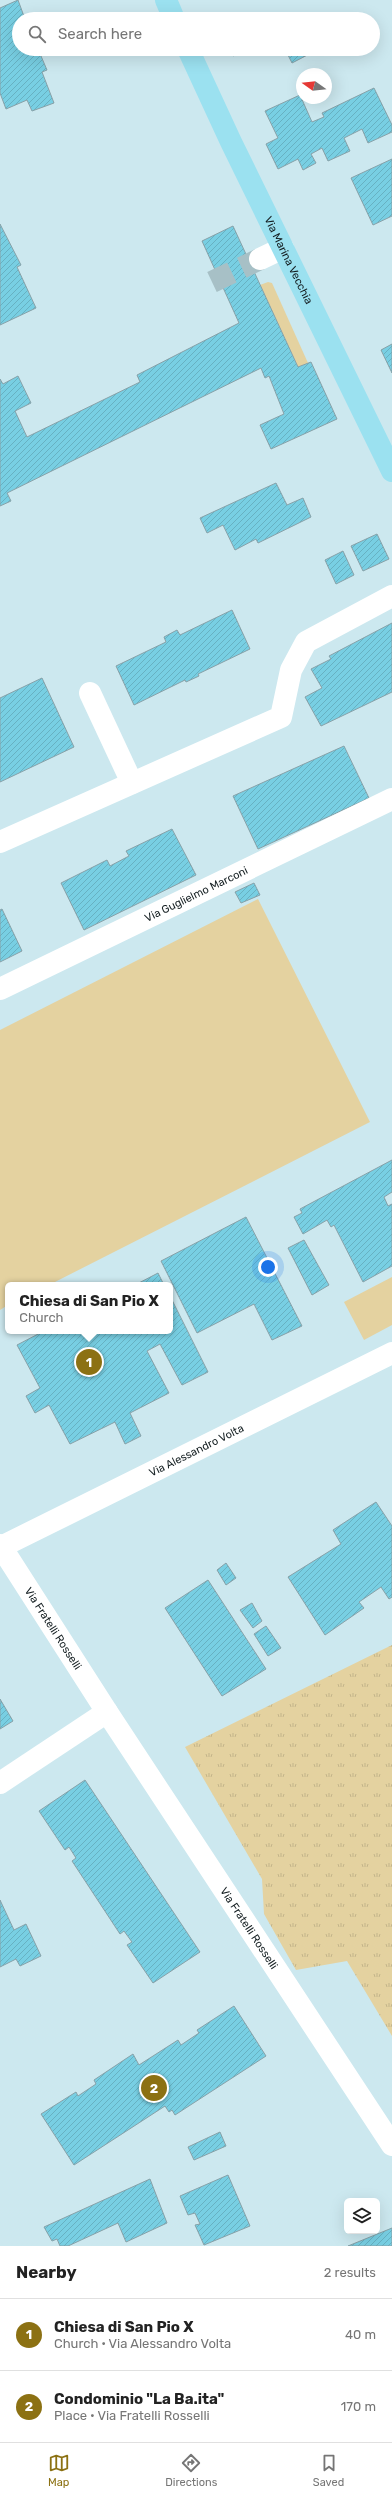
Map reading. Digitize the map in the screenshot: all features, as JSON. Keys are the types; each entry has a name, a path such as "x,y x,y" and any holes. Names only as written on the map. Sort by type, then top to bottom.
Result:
{"main road":[{"path":"166,0 171,12"},
{"name":"Via Marina Vecchia","path":"191,56 392,471"}],"street":[{"path":"260,259 283,248"},
{"path":"0,842 281,717 291,670 306,642 392,596"},
{"path":"90,693 132,783"},
{"name":"Via Guglielmo Marconi","path":"0,989 392,799"},
{"name":"Via Alessandro Volta","path":"1,1546 392,1353"},
{"name":"Via Fratelli Rosselli","path":"1,1546 107,1712 392,2145"},
{"path":"0,1783 107,1712"}],"green space":[{"path":"268,282 272,283 308,363 298,367 260,285"},
{"path":"258,899 370,1122 55,1282 5,1282 5,1307 0,1310 0,1030"},
{"path":"392,1277 392,1325 364,1340 344,1302"},
{"path":"392,1645 392,2036 347,1961 296,1970 264,1914 262,1879 185,1747"}],"building":[{"path":"18,0 22,12 12,12 12,56 41,56 47,70 42,72 54,103 32,111 27,100 6,109 0,93 0,8"},
{"path":"288,56 305,56 292,63"},
{"path":"374,88 392,125 392,132 368,143 362,129 344,138 350,151 328,161 322,148 311,154 316,163 303,170 298,159 278,169 266,144 278,138 265,111 296,97 296,104 304,104 312,122 324,117 322,113"},
{"path":"392,159 392,216 373,225 351,178"},
{"path":"0,224 21,265 17,267 36,308 0,325"},
{"path":"233,226 298,367 311,362 337,419 271,449 260,425 284,414 269,376 265,378 261,368 7,493 11,501 0,506 0,379 3,384 18,376 31,403 15,411 27,437 140,382 137,375 239,323 202,241"},
{"path":"392,344 392,373 381,350"},
{"path":"276,483 287,505 303,498 311,517 258,543 256,539 235,550 223,525 207,533 200,518"},
{"path":"377,534 389,559 363,571 351,546"},
{"path":"343,551 354,575 336,584 325,560"},
{"path":"232,610 250,649 198,674 199,676 186,682 185,680 134,705 116,666 166,642 164,637 177,630 180,635"},
{"path":"392,623 392,692 321,726 305,697 322,688 311,669 331,659 329,656"},
{"path":"42,678 74,747 0,782 0,698"},
{"path":"344,746 369,798 258,849 233,796"},
{"path":"172,829 196,875 84,930 61,883 107,860 110,866 129,856 126,851"},
{"path":"254,883 260,895 241,903 235,892"},
{"path":"2,909 22,951 0,962 0,910"},
{"path":"392,1160 392,1192 384,1197 388,1206 392,1204 392,1266 363,1282 334,1225 331,1227 327,1220 303,1234 294,1217 302,1213 300,1209"},
{"path":"246,1217 302,1326 272,1340 254,1304 197,1333 173,1285 173,1282 172,1282 161,1261"},
{"path":"304,1240 329,1285 312,1295 288,1248"},
{"path":"158,1273 162,1282 141,1282"},
{"path":"173,1302 208,1372 182,1385 160,1344 147,1351 169,1393 130,1413 141,1436 125,1444 115,1422 70,1444 49,1405 35,1413 26,1396 40,1388 17,1345 38,1334 173,1334"},
{"path":"376,1502 392,1526 392,1597 389,1599 381,1587 359,1602 364,1608 325,1635 288,1577 341,1544 333,1530"},
{"path":"226,1563 236,1578 226,1585 217,1570"},
{"path":"208,1580 266,1669 222,1696 165,1608"},
{"path":"252,1603 262,1621 253,1628 240,1610"},
{"path":"266,1626 281,1648 268,1656 254,1634"},
{"path":"0,1699 13,1721 0,1729"},
{"path":"85,1780 200,1952 153,1983 127,1945 132,1942 124,1931 120,1934 72,1861 76,1858 69,1847 65,1850 39,1811"},
{"path":"0,1900 14,1930 26,1924 41,1956 20,1966 16,1959 0,1967"},
{"path":"234,2006 266,2056 175,2115 172,2110 169,2112 165,2106 74,2165 41,2114 76,2092 78,2096 96,2084 94,2080 133,2054 139,2065 178,2040 181,2045 199,2033 197,2030"},
{"path":"220,2132 226,2146 194,2160 188,2147"},
{"path":"228,2175 250,2226 204,2245 195,2225 200,2224 195,2213 188,2215 180,2196"},
{"path":"150,2179 167,2223 126,2242 118,2223 68,2246 60,2246 57,2239 52,2241 44,2227"},
{"path":"392,2228 392,2246 348,2246 380,2234"}],"tunnel":[{"path":"212,282 260,259"}],"place":[{"name":"Chiesa di San Pio X","path":"89,1362"},
{"name":"Condominio \"La Ba.ita\"","path":"154,2088"}]}
